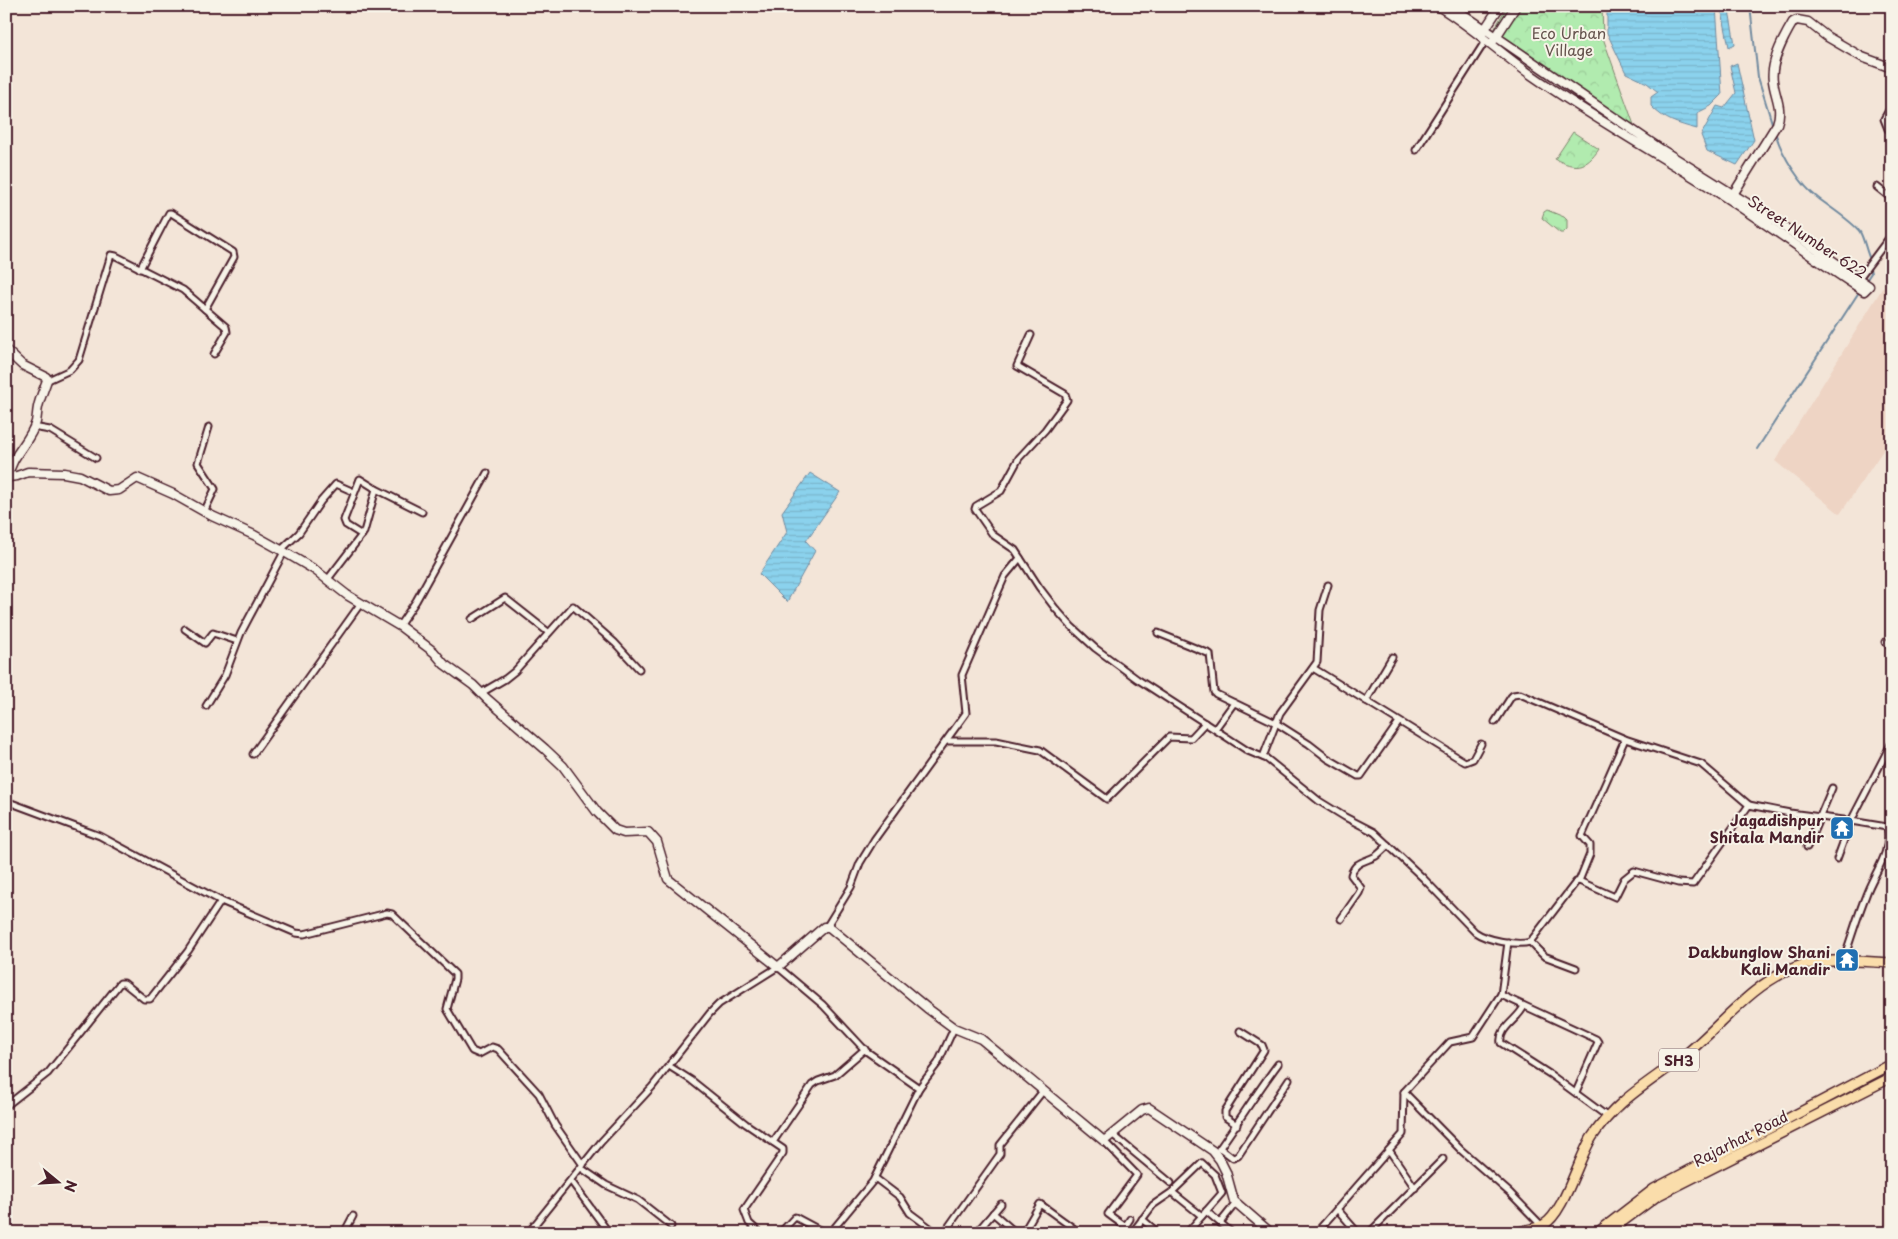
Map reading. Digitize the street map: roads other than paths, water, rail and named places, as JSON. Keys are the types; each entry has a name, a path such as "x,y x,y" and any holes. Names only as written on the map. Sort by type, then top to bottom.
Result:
{"main road":[{"name":"SH3","path":"1542,1226 1556,1212 1584,1151 1608,1117 1634,1092 1686,1054 1765,984 1783,973 1802,965 1821,962 1892,963"},
{"path":"1597,1233 1654,1189 1795,1113 1892,1064"},
{"name":"Rajarhat Road","path":"1607,1233 1658,1196 1891,1078"},
{"path":"1517,1233 1542,1226"}],"street":[{"name":"Street Number 622","path":"1438,6 1662,150 1731,197 1812,257 1865,291 1869,285 1817,249 1731,197"},
{"name":"Street Number 622","path":"1451,6 1488,37"},
{"path":"1488,37 1500,6"},
{"path":"1416,150 1488,37 1516,6"},
{"path":"1731,197 1777,124 1780,116 1772,82 1774,64 1793,22 1797,20 1808,22 1826,36 1862,57 1892,68"},
{"path":"1888,129 1884,119 1892,105"},
{"path":"1877,187 1892,199"},
{"path":"140,269 169,213 171,213 234,252 234,257 205,308"},
{"path":"1859,278 1892,234"},
{"path":"1812,257 1817,249"},
{"path":"7,475 18,451 36,422 38,406 46,381 70,370 79,360 92,321 109,256 116,256 183,290 205,308 227,329 214,354"},
{"path":"1031,335 1017,366 1065,394 1067,400 1045,430 1018,459 1001,491 976,506 975,509 993,535 1015,550 1055,608 1095,648 1214,729 1248,751 1263,757 1307,792 1345,817 1370,829 1423,878 1478,934 1484,938 1508,942 1526,944 1530,942 1576,882 1579,881 1590,854 1590,845 1582,836 1625,740"},
{"path":"6,350 22,365 46,378 46,381"},
{"path":"33,427 50,430 96,458"},
{"path":"204,512 215,489 198,463 209,427"},
{"path":"7,475 28,472 64,473 80,476 114,492 137,478 254,535 328,579 347,595 399,626 418,639 444,664 473,684 532,736 563,766 597,812 615,830 624,833 648,832 657,842 668,879 823,1005 865,1049 919,1088"},
{"path":"399,626 416,601 488,473"},
{"path":"362,535 344,524 360,479 376,490 422,512"},
{"path":"206,706 226,675 238,640 282,551 299,533 334,485 337,484 354,492"},
{"path":"328,579 362,535 376,490"},
{"path":"528,1233 719,1004 778,967 827,926 851,887 860,863 874,840 966,713 962,675 1005,576 1020,558"},
{"path":"1263,757 1281,710 1313,668 1318,656 1320,610 1328,586"},
{"path":"472,619 505,598 548,632"},
{"path":"253,754 361,603"},
{"path":"481,692 509,677 571,606 575,606 616,644 639,669"},
{"path":"185,629 205,643 213,633 238,640"},
{"path":"1158,634 1208,653 1211,657 1214,692 1276,723 1310,744 1327,758 1359,777 1399,722"},
{"path":"1885,642 1892,647"},
{"path":"1366,701 1392,657"},
{"path":"1313,668 1465,762 1473,758 1481,744"},
{"path":"1495,722 1510,697 1517,694 1625,740 1701,764 1749,805 1889,827 1889,837 1882,864 1865,898 1843,962"},
{"path":"1214,729 1234,703"},
{"path":"946,741 996,742 1040,750 1107,799 1169,737 1191,738 1206,723"},
{"path":"1837,859 1851,821 1892,742"},
{"path":"1807,847 1832,788"},
{"path":"6,801 100,836 221,901 300,934 353,923 387,913 392,914 455,974 447,1009 472,1051 479,1054 492,1047 498,1049 539,1094 555,1125 582,1166 606,1185 638,1200 671,1226"},
{"path":"1579,881 1615,896 1624,879 1634,871 1678,883 1693,884 1749,805"},
{"path":"1341,919 1361,888 1351,875 1352,872 1358,863 1374,857 1388,845"},
{"path":"6,1106 48,1073 120,983 124,983 144,999 150,999 188,951 221,901"},
{"path":"827,926 954,1028 981,1039 1104,1142 1137,1175 1108,1214 1123,1225 1130,1219"},
{"path":"1316,1233 1403,1134 1404,1092 1450,1042 1473,1037 1501,994 1508,942"},
{"path":"1530,942 1544,956 1576,968"},
{"path":"1501,994 1597,1040 1598,1044 1576,1092"},
{"path":"1524,1006 1502,1034 1501,1043 1576,1092 1608,1117"},
{"path":"833,1232 875,1178 919,1088 938,1063 954,1028"},
{"path":"1237,1125 1225,1118 1225,1111 1264,1050 1262,1045 1240,1031"},
{"path":"773,1142 812,1085 835,1075 865,1049"},
{"path":"1218,1151 1278,1064"},
{"path":"669,1066 691,1080 748,1126 782,1148 783,1153 744,1208 744,1212 751,1225 760,1233"},
{"path":"1104,1142 1142,1110 1149,1108 1218,1151 1233,1158 1238,1156 1289,1079"},
{"path":"944,1233 1000,1154 1000,1145 1043,1091"},
{"path":"1404,1092 1461,1150 1510,1193 1542,1226"},
{"path":"1112,1134 1170,1183"},
{"path":"1389,1150 1414,1188"},
{"path":"1218,1151 1234,1201 1271,1233"},
{"path":"1369,1233 1443,1159"},
{"path":"1132,1233 1153,1205 1172,1192 1202,1163 1215,1175 1222,1193 1187,1233"},
{"path":"875,1178 900,1197 910,1213 937,1233"},
{"path":"570,1181 608,1233"},
{"path":"1172,1192 1202,1216"},
{"path":"1220,1223 1236,1203"},
{"path":"976,1233 1001,1204"},
{"path":"1023,1233 1040,1204 1080,1233"},
{"path":"1337,1209 1358,1233"},
{"path":"1206,1211 1232,1233"},
{"path":"992,1213 1016,1233"},
{"path":"344,1233 353,1216"},
{"path":"780,1233 795,1217 825,1233"},
{"path":"1142,1219 1158,1233"}],"water":[{"path":"1607,6 1716,6 1722,95 1711,106 1697,113 1697,129 1672,121 1661,115 1651,106 1651,97 1658,92 1647,83 1626,73 1607,33"},
{"path":"1721,6 1731,6 1729,10 1735,44 1729,47"},
{"path":"1737,63 1754,140 1737,165 1707,151 1701,135 1717,106 1724,108 1736,93 1730,66"},
{"path":"810,473 840,492 806,541 815,551 787,602 759,574 787,532 782,512"}],"waterway":[{"path":"1750,6 1758,77 1772,123"},
{"path":"1776,135 1787,161 1805,186 1860,232 1869,257"},
{"path":"1867,279 1871,273 1870,269"},
{"path":"1757,449 1859,292"}],"place":[{"name":"Jagadishpur Shitala Mandir","path":"1842,828"},
{"name":"Dakbunglow Shani Kali Mandir","path":"1847,960"}],"park label":[{"name":"Eco Urban Village","path":"1569,40"}]}
